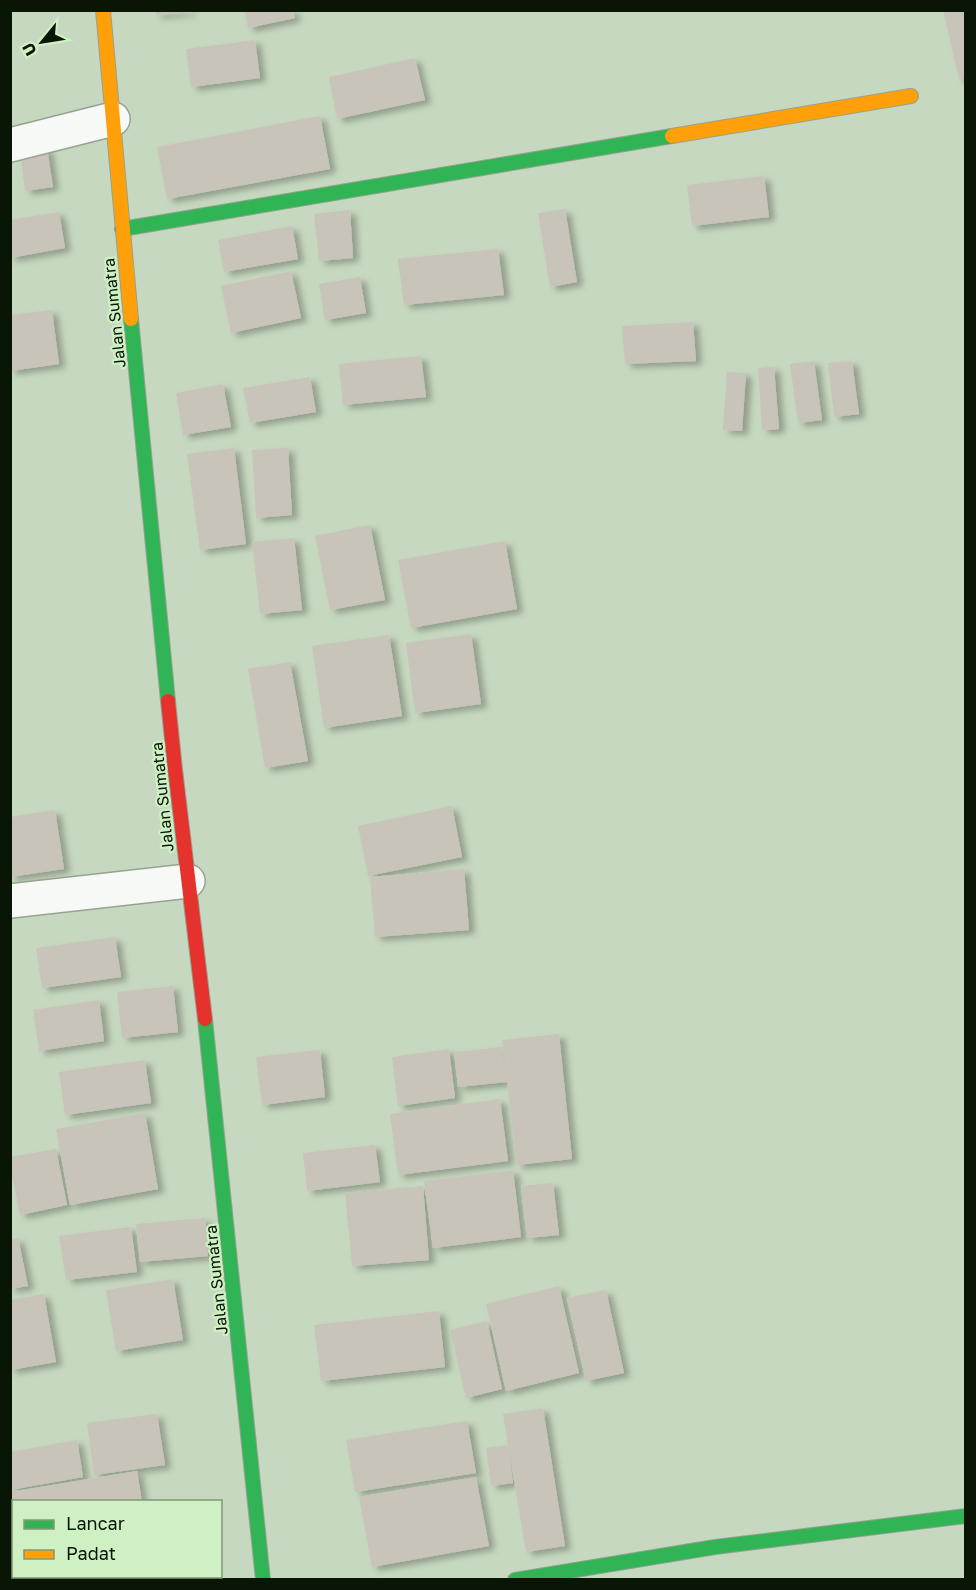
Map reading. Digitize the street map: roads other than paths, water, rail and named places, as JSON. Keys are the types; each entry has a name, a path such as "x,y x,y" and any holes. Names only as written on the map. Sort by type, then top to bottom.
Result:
{"street":[{"name":"Jalan Sumatra","path":"103,10 173,757 206,1027 263,1580"},
{"path":"122,229 911,96"},
{"path":"10,145 113,118"},
{"path":"10,901 188,881"},
{"path":"515,1580 715,1547 966,1516"}]}
